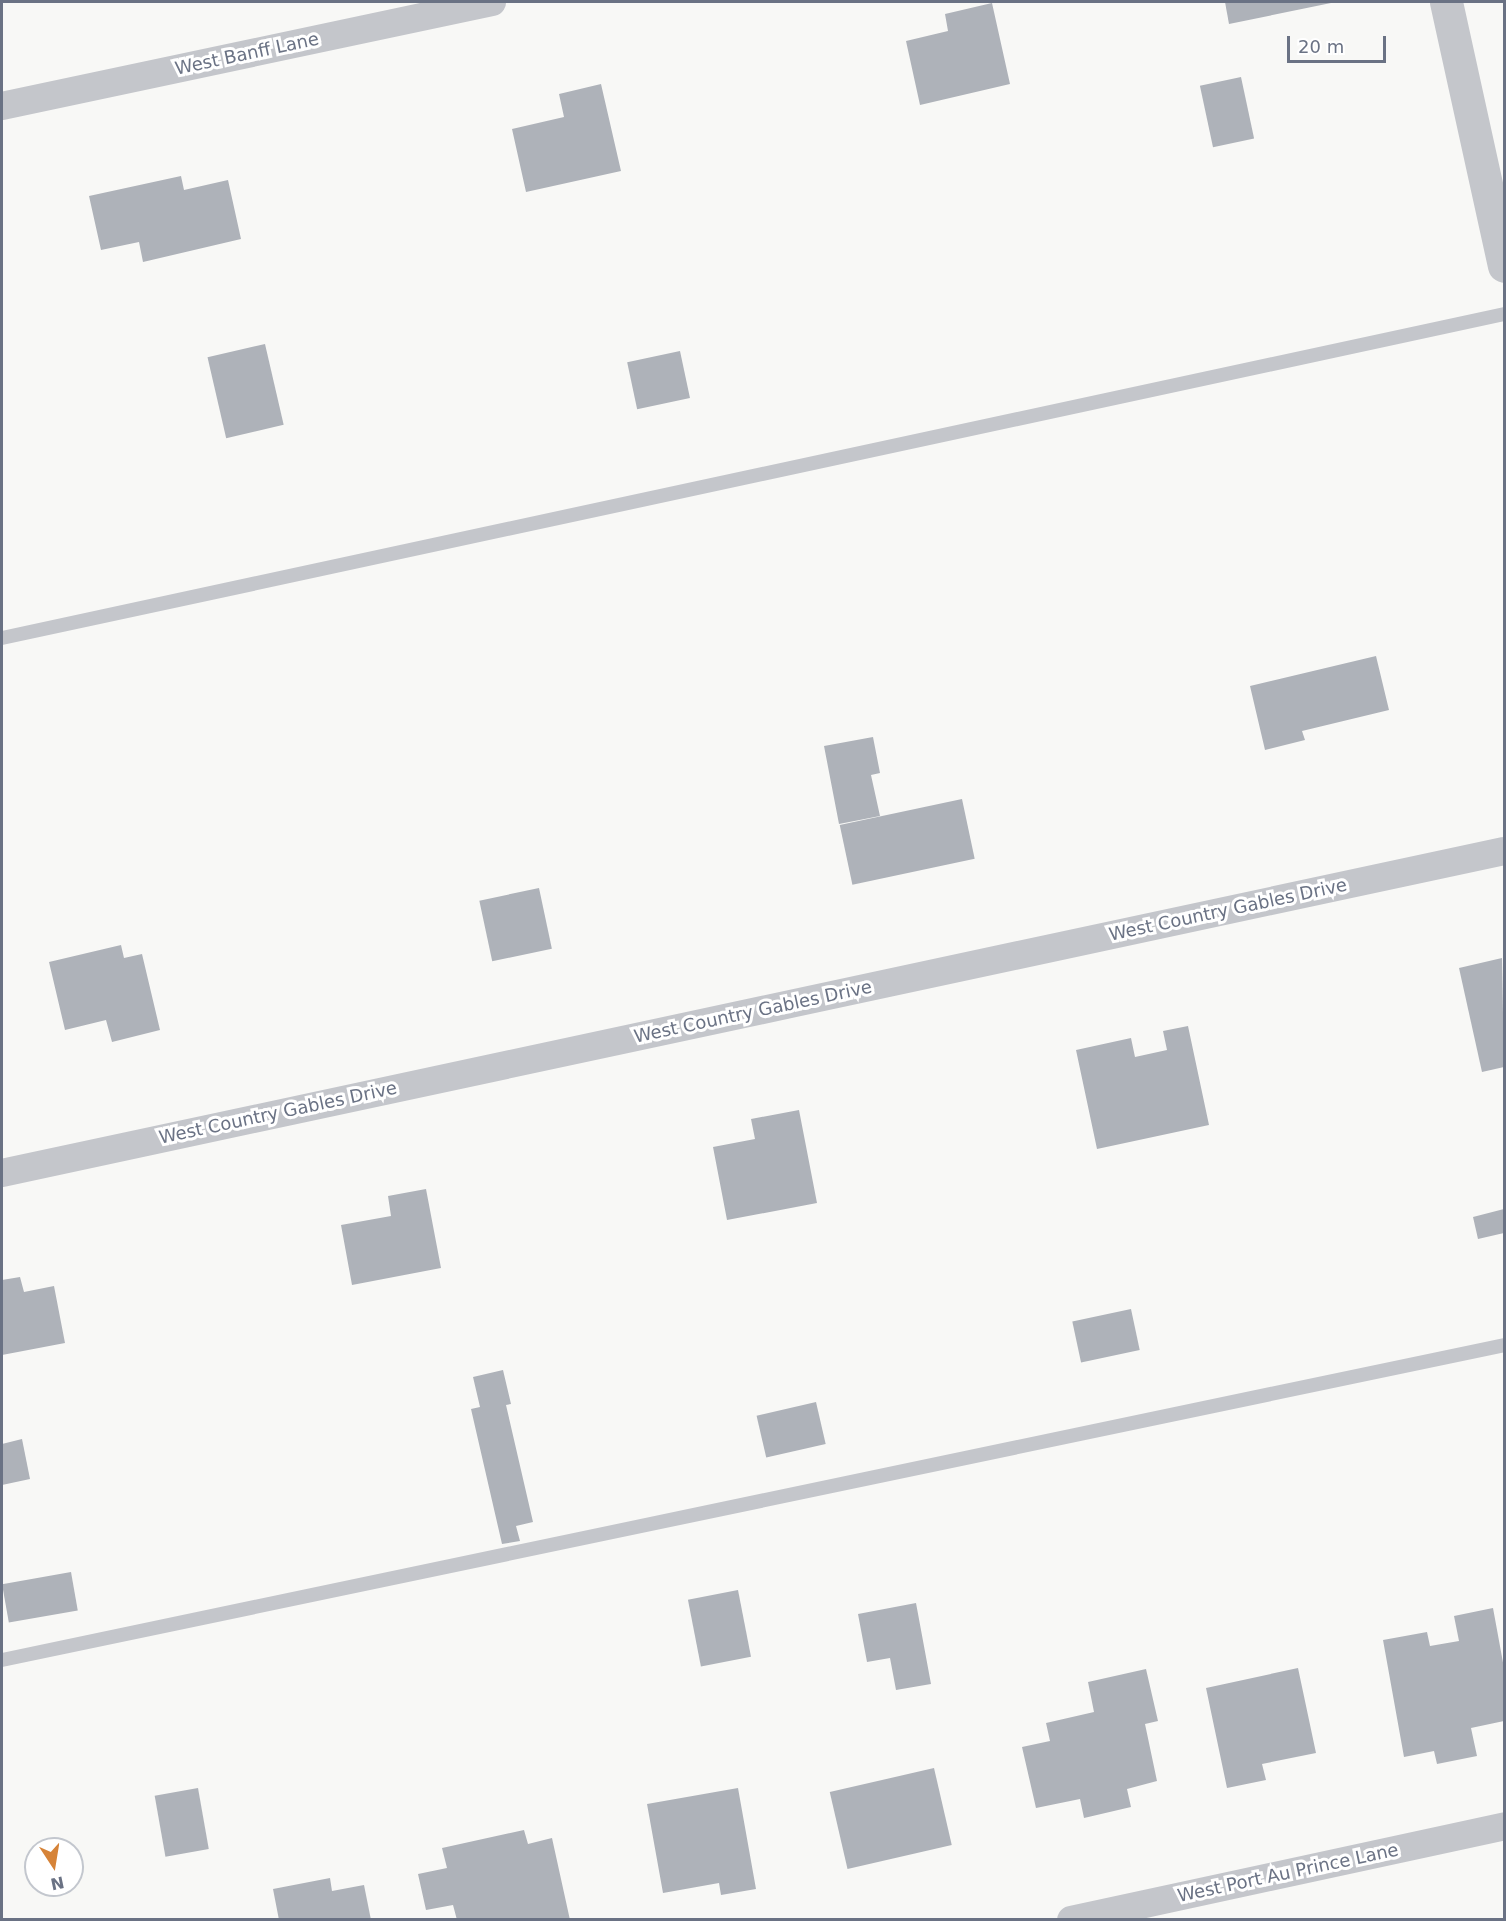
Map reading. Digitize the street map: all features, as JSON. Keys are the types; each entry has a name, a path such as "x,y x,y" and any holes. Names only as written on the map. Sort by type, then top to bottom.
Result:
{"street":[{"name":"West Banff Lane","path":"2,106 492,2"},
{"path":"1446,2 1504,266"},
{"name":"West Country Gables Drive","path":"2,1173 1504,851"},
{"name":"West Port Au Prince Lane","path":"1071,1920 1504,1826"}],"lane":[{"path":"2,638 1504,314"},
{"path":"2,1660 1504,1345"}],"building":[{"path":"1225,2 1331,2 1331,3 1229,24"},
{"path":"992,3 1010,84 920,105 906,41 948,31 945,14"},
{"path":"1241,77 1254,139 1213,147 1200,86"},
{"path":"601,84 621,171 526,192 512,129 564,117 559,94"},
{"path":"181,176 184,190 228,180 241,239 143,262 139,242 101,250 89,196"},
{"path":"265,344 284,425 226,438 208,357"},
{"path":"680,351 690,398 637,409 627,362"},
{"path":"1376,656 1389,710 1302,731 1305,740 1265,750 1250,686"},
{"path":"873,737 880,773 871,775 880,816 839,824 824,746"},
{"path":"962,799 975,859 852,885 840,825"},
{"path":"539,888 552,949 492,961 479,901"},
{"path":"121,945 124,958 142,954 160,1030 112,1042 106,1020 65,1030 49,962"},
{"path":"1502,958 1504,1067 1482,1072 1459,968"},
{"path":"1188,1026 1209,1125 1097,1149 1076,1050 1131,1038 1135,1057 1167,1050 1163,1031"},
{"path":"799,1110 817,1203 727,1220 713,1147 755,1139 751,1119"},
{"path":"426,1189 441,1268 352,1285 341,1225 391,1216 388,1196"},
{"path":"1504,1209 1504,1233 1478,1239 1473,1217"},
{"path":"20,1277 24,1292 54,1286 65,1343 2,1355 2,1280"},
{"path":"1131,1309 1140,1350 1081,1363 1072,1321"},
{"path":"503,1370 511,1404 506,1405 533,1522 516,1526 520,1541 502,1544 471,1409 480,1407 473,1377"},
{"path":"816,1402 826,1444 766,1458 757,1416"},
{"path":"22,1439 30,1479 2,1485 2,1444"},
{"path":"71,1572 78,1610 9,1623 2,1584"},
{"path":"738,1590 751,1657 701,1666 688,1600"},
{"path":"916,1603 931,1684 896,1690 890,1658 867,1662 858,1614"},
{"path":"1493,1608 1504,1668 1504,1721 1471,1728 1477,1756 1437,1764 1434,1751 1404,1757 1383,1640 1427,1632 1430,1646 1459,1641 1454,1616"},
{"path":"1298,1668 1316,1753 1262,1764 1266,1780 1227,1788 1206,1688"},
{"path":"1146,1669 1158,1721 1145,1724 1157,1781 1127,1789 1131,1807 1084,1818 1080,1799 1036,1808 1022,1747 1050,1741 1046,1723 1094,1712 1088,1682"},
{"path":"934,1768 952,1845 848,1869 830,1792"},
{"path":"198,1788 209,1849 165,1857 155,1796"},
{"path":"738,1788 756,1889 721,1895 719,1883 663,1893 647,1804"},
{"path":"524,1830 528,1844 552,1838 570,1920 457,1920 453,1905 426,1910 418,1874 447,1868 442,1848"},
{"path":"330,1878 332,1891 364,1885 371,1920 279,1920 273,1889"}]}
